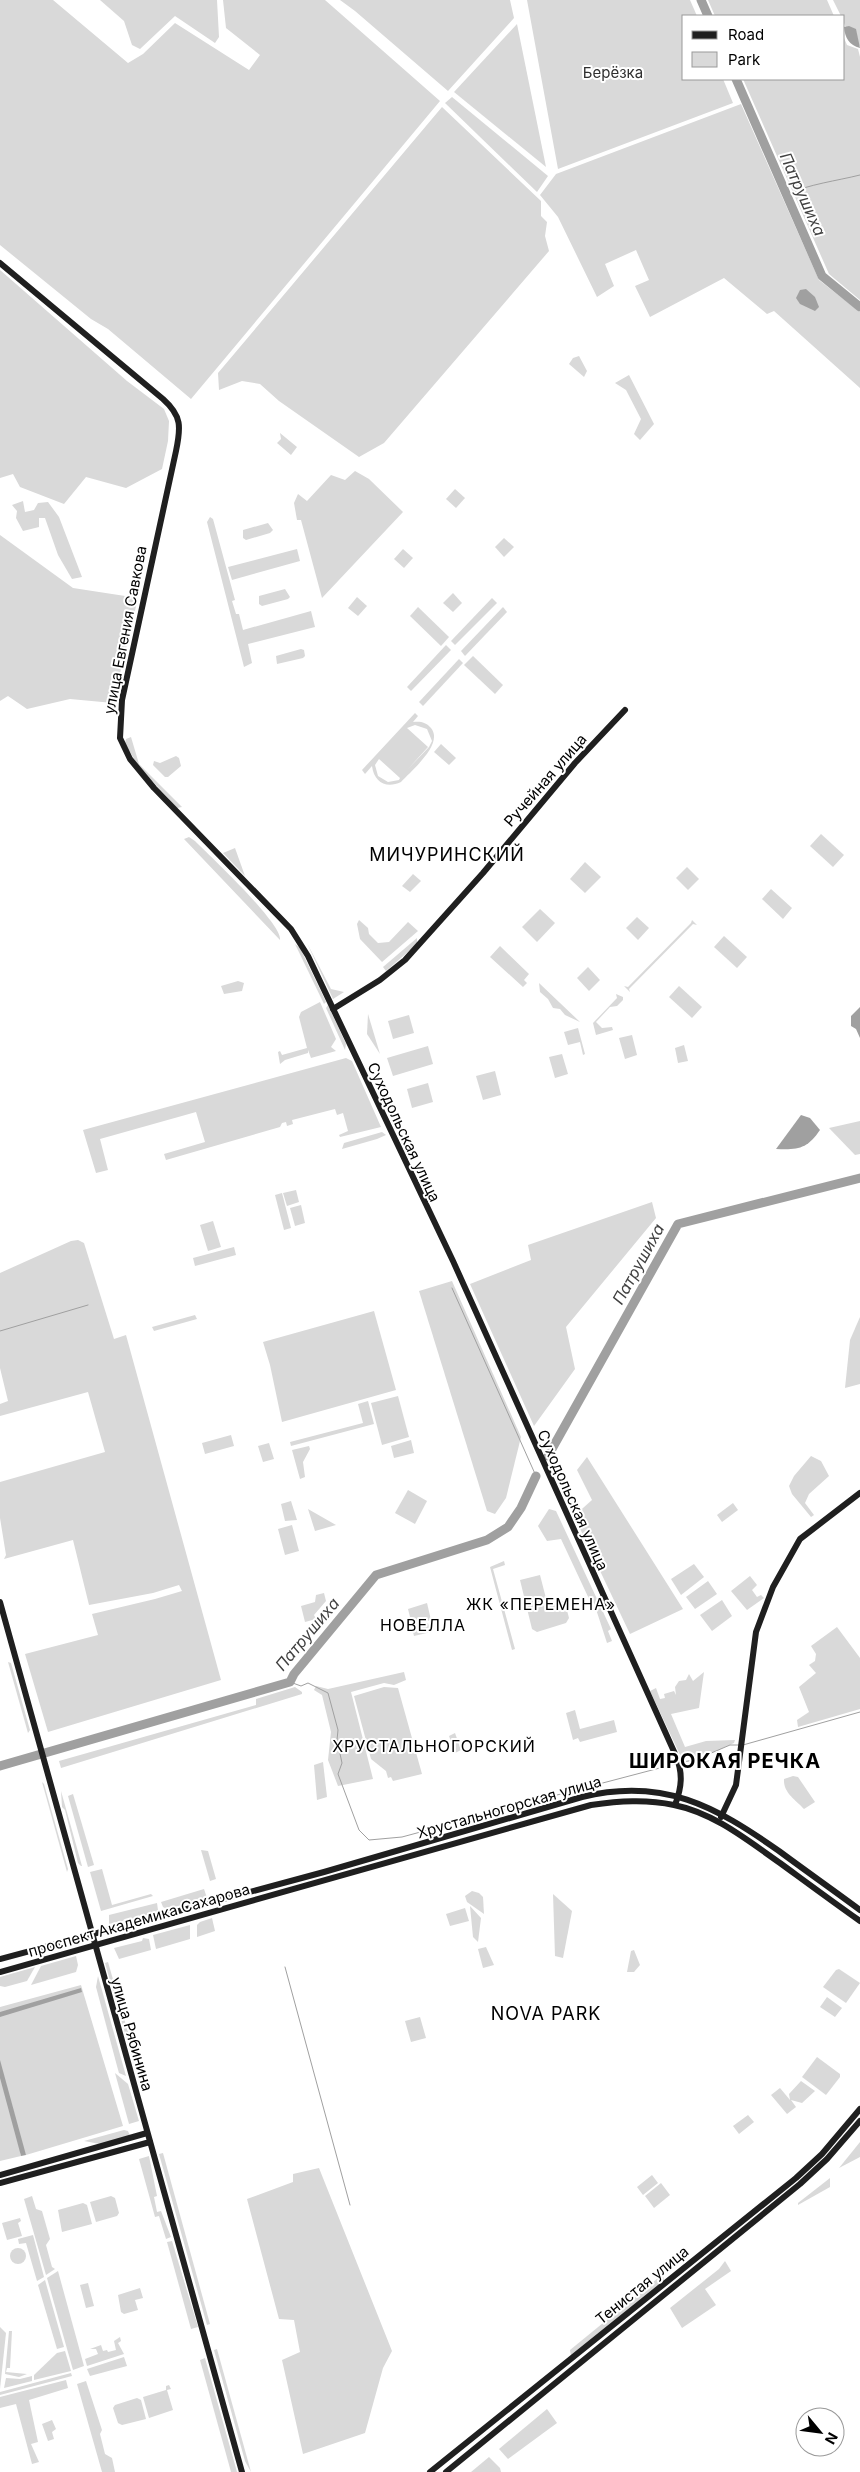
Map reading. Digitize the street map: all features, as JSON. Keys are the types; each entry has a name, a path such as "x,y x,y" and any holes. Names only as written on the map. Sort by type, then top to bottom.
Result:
{"street":[{"name":"улица Евгения Савкова","path":"0,263 163,399 173,408 179,418 176,451 122,700 120,738 130,759 154,788 291,929 308,956 333,1010"},
{"name":"Ручейная улица","path":"333,1010 380,980 405,960 482,874 575,763 624,710"},
{"name":"Суходольская улица","path":"333,1010 453,1261 550,1480 676,1756 681,1768 679,1796 675,1805"},
{"path":"718,1822 736,1785 758,1626 773,1587 800,1539 860,1493"},
{"name":"улица Рябинина","path":"0,1602 242,2472"},
{"name":"Хрустальногорская улица","path":"222,1899 603,1792 648,1790 679,1796 723,1814 860,1910"},
{"name":"Хрустальногорская улица","path":"285,1891 591,1805 636,1800 675,1805"},
{"path":"675,1805 718,1822 746,1839 860,1921"},
{"path":"394,1852 392,1856 396,1860"},
{"path":"351,1864 355,1867 352,1872"},
{"name":"проспект Академика Сахарова","path":"0,1972 285,1891"},
{"name":"проспект Академика Сахарова","path":"0,1959 222,1899"},
{"name":"Тенистая улица","path":"430,2472 796,2178 822,2154 860,2109"},
{"name":"Тенистая улица","path":"446,2472 800,2184 827,2159 860,2121"},
{"path":"0,2175 148,2133"},
{"path":"0,2183 150,2142"}],"green space":[{"path":"0,0 53,0 128,63 143,54 175,23 249,70 260,55 226,28 223,0 325,0 440,101 191,399 108,329 91,319 0,245"},
{"path":"100,0 217,0 219,37 215,43 175,16 140,49 132,45 124,21"},
{"path":"340,0 510,0 514,18 448,91"},
{"name":"Берёзка","path":"527,0 690,0 697,15 682,15 682,80 723,80 733,103 558,169"},
{"path":"708,0 827,0 834,15 715,15"},
{"path":"833,0 860,0 860,46 853,44 845,25 845,15 840,15"},
{"path":"517,24 546,167 454,92"},
{"path":"845,40 847,45 858,49 860,57 860,300 829,274 743,80 845,80"},
{"path":"452,97 548,176 537,192 445,103"},
{"path":"741,104 819,280 860,312 860,388 774,311 767,314 724,278 650,317 635,286 649,280 636,250 605,264 614,286 597,297 558,217 540,195 556,174"},
{"path":"442,107 541,201 541,216 547,222 545,236 549,251 384,443 359,457 279,401 260,384 242,381 219,390 218,373"},
{"path":"0,270 127,381 164,409 169,421 168,441 162,469 126,488 86,477 64,504 20,487 13,474 0,478"},
{"path":"579,356 587,371 584,377 569,364 573,358"},
{"path":"629,375 654,424 640,440 634,434 641,419 626,390 615,383"},
{"path":"280,433 297,447 291,455 277,443 281,439"},
{"path":"355,471 369,479 403,512 322,598 301,520 297,520 294,503 298,494 307,501 331,475 345,480"},
{"path":"455,489 465,498 456,508 446,499"},
{"path":"23,501 25,512 34,510 38,503 48,502 59,517 82,577 72,579 58,555 45,518 39,518 39,527 23,531 16,518 17,511 12,505"},
{"path":"210,517 213,519 235,600 232,601 236,614 239,614 243,630 311,611 315,627 248,644 252,663 244,667 207,522"},
{"path":"268,523 273,530 270,533 246,540 243,538 243,530"},
{"path":"0,535 73,588 138,598 113,703 70,699 27,709 8,696 0,701"},
{"path":"504,538 514,547 504,557 495,547"},
{"path":"297,549 300,561 232,580 228,567"},
{"path":"403,549 413,558 404,568 394,559"},
{"path":"285,589 290,597 288,599 262,606 259,604 259,596"},
{"path":"453,593 462,603 453,612 443,603"},
{"path":"357,597 367,606 358,616 348,608"},
{"path":"492,598 497,603 455,645 451,641"},
{"path":"418,607 449,637 441,646 410,616"},
{"path":"503,607 507,612 465,656 461,651"},
{"path":"446,645 451,650 411,691 407,687"},
{"path":"301,649 304,650 305,656 303,658 277,664 276,656"},
{"path":"473,656 503,685 495,694 464,665"},
{"path":"459,659 463,663 423,706 419,702"},
{"path":"415,713 418,716 413,722 423,722 431,728 434,734 430,749 419,764 401,782 390,785 382,783 375,776 372,766 365,774 362,770","holes":["415,725 427,729 432,741 429,747 408,769 428,747 407,728","379,759 400,778 399,780 388,782 378,776 375,765"]},
{"path":"131,737 139,764 182,807 177,808 137,764 125,743 126,739"},
{"path":"441,744 456,758 449,765 434,752"},
{"path":"176,756 179,758 181,766 168,777 165,777 153,765 154,761 160,763"},
{"path":"821,834 844,855 833,867 810,846"},
{"path":"189,837 244,890 270,920 278,932 280,940 184,839"},
{"path":"235,848 245,876 223,853"},
{"path":"585,862 601,877 585,893 570,879"},
{"path":"687,867 699,879 688,890 676,878"},
{"path":"413,874 421,881 410,892 402,886"},
{"path":"771,889 792,908 783,919 762,899"},
{"path":"540,909 555,923 537,942 522,927"},
{"path":"637,917 649,928 638,940 626,928"},
{"path":"359,920 368,928 369,934 378,943 389,942 408,922 418,931 382,962 360,939 357,924"},
{"path":"692,920 697,925 693,924 629,989 630,992 624,986 628,987"},
{"path":"724,936 747,957 737,968 714,947"},
{"path":"417,938 417,944 386,971 383,967"},
{"path":"307,943 331,989 344,992 333,999"},
{"path":"295,944 300,948 326,1002 324,1004"},
{"path":"500,946 529,974 524,980 527,983 523,987 490,957"},
{"path":"588,967 600,980 589,991 577,978"},
{"path":"238,981 244,983 242,991 224,994 221,986"},
{"path":"539,983 580,1022 565,1015 560,1009 553,1008 548,999 540,992"},
{"path":"679,986 702,1007 692,1018 669,997"},
{"path":"616,994 623,997 623,1000 617,1006 610,1007 596,1022 602,1028 612,1027 613,1030 596,1035 593,1023 617,998"},
{"path":"320,1002 336,1039 331,1047 336,1051 311,1058 308,1050 308,1053 285,1060 280,1064 278,1052 280,1051 282,1055 307,1048 299,1017 301,1012"},
{"path":"328,1005 346,1044 345,1050 326,1008"},
{"path":"368,1014 380,1054 367,1034"},
{"path":"409,1015 414,1033 393,1039 388,1021"},
{"path":"578,1028 585,1054 583,1055 580,1042 568,1045 564,1032"},
{"path":"632,1035 637,1055 625,1059 619,1038"},
{"path":"684,1045 688,1061 678,1063 675,1048"},
{"path":"428,1046 433,1064 393,1076 387,1058"},
{"path":"562,1054 568,1074 555,1078 549,1057"},
{"path":"346,1058 352,1061 381,1127 340,1137 339,1135 348,1131 343,1113 337,1115 335,1109 292,1120 293,1124 287,1126 286,1122 282,1123 280,1127 166,1160 164,1154 205,1142 196,1112 100,1139 108,1170 96,1173 83,1130"},
{"path":"495,1071 501,1095 483,1100 476,1076"},
{"path":"428,1083 433,1102 412,1108 407,1089"},
{"path":"860,1121 860,1154 855,1155 829,1128"},
{"path":"382,1132 386,1135 342,1149 344,1143"},
{"path":"296,1190 299,1202 287,1206 283,1193"},
{"path":"282,1193 291,1228 284,1230 275,1195"},
{"path":"652,1202 656,1218 566,1327 575,1369 534,1426 470,1284 531,1260 528,1245"},
{"path":"301,1205 305,1223 295,1226 290,1208"},
{"path":"213,1221 221,1247 208,1251 200,1225"},
{"path":"78,1240 84,1243 114,1339 126,1335 221,1680 48,1732 25,1654 98,1635 92,1614 182,1591 179,1585 153,1593 89,1605 73,1540 4,1559 6,1555 0,1518 0,1482 105,1452 88,1392 0,1416 0,1404 8,1401 0,1368 0,1273 71,1241"},
{"path":"234,1247 236,1255 195,1266 193,1258"},
{"path":"452,1281 521,1437 506,1498 495,1514 487,1511 419,1291"},
{"path":"374,1311 396,1390 282,1422 263,1342"},
{"path":"195,1315 197,1319 154,1331 152,1327"},
{"path":"860,1317 860,1384 845,1388 850,1340"},
{"path":"398,1396 409,1437 382,1445 371,1403"},
{"path":"368,1401 374,1424 291,1446 290,1442 363,1423 358,1404"},
{"path":"231,1435 234,1446 205,1454 202,1443"},
{"path":"411,1440 414,1453 394,1458 391,1446"},
{"path":"269,1443 274,1459 263,1462 258,1446"},
{"path":"309,1446 310,1449 303,1462 305,1477 300,1479 292,1450"},
{"path":"811,1456 821,1461 829,1476 809,1494 805,1503 814,1515 811,1517 792,1494 789,1486 794,1476"},
{"path":"587,1457 683,1609 630,1634 574,1516 592,1500 577,1470"},
{"path":"408,1490 427,1501 415,1524 395,1513"},
{"path":"291,1501 297,1520 285,1521 281,1504"},
{"path":"733,1503 738,1510 722,1522 717,1515"},
{"path":"308,1509 336,1525 315,1531"},
{"path":"549,1509 556,1511 611,1629 608,1631 612,1641 607,1643 594,1603 590,1601 561,1539 547,1541 538,1526"},
{"path":"292,1525 299,1551 285,1555 278,1529"},
{"path":"504,1561 505,1565 493,1569 515,1649 512,1650 490,1567"},
{"path":"694,1564 704,1577 681,1595 671,1579"},
{"path":"540,1575 548,1606 563,1601 569,1618 566,1623 537,1632 532,1629 520,1580"},
{"path":"750,1576 757,1585 752,1590 757,1597 761,1595 764,1598 747,1610 731,1591"},
{"path":"708,1581 717,1594 695,1609 686,1597"},
{"path":"324,1593 326,1601 314,1615 316,1619 305,1622 301,1606 315,1602 316,1595"},
{"path":"722,1600 732,1616 712,1631 700,1615"},
{"path":"427,1603 431,1620 412,1625 408,1609"},
{"path":"428,1623 431,1632 414,1636 412,1628"},
{"path":"837,1627 860,1658 860,1709 798,1727 797,1720 809,1712 799,1687 816,1673 809,1665 815,1661 816,1654 811,1646"},
{"path":"8,1662 11,1663 30,1730 28,1733"},
{"path":"404,1672 406,1680 394,1685 384,1683 351,1692 373,1779 338,1786 328,1760 331,1732 322,1695 314,1690 316,1686 328,1689"},
{"path":"704,1672 699,1708 671,1714 685,1747 706,1741 735,1740 734,1743 712,1753 682,1759 650,1691 656,1688 660,1699 665,1698 664,1694 674,1691 676,1695 675,1687 679,1681 686,1680 689,1674 693,1681"},
{"path":"295,1687 302,1694 61,1768 59,1761 256,1705 256,1699"},
{"path":"384,1687 398,1688 422,1774 393,1781 391,1777 388,1778 386,1771 371,1759 354,1696"},
{"path":"575,1710 580,1729 614,1720 617,1732 580,1742 578,1738 573,1740 566,1713"},
{"path":"455,1733 461,1750 455,1753 449,1736"},
{"path":"323,1762 327,1797 317,1800 314,1765"},
{"path":"793,1776 798,1777 815,1802 804,1809 791,1796 784,1784 784,1779"},
{"path":"42,1782 68,1869 67,1872"},
{"path":"61,1791 82,1866 78,1863 65,1810 62,1807"},
{"path":"73,1794 94,1865 88,1867 68,1796"},
{"path":"201,1850 208,1851 216,1879 210,1881"},
{"path":"102,1869 112,1905 151,1894 153,1896 101,1911 90,1872"},
{"path":"204,1889 207,1898 167,1909 163,1907 161,1902"},
{"path":"472,1891 479,1893 483,1897 484,1914 467,1902 465,1896"},
{"path":"553,1894 572,1911 563,1958 555,1956"},
{"path":"157,1903 158,1910 156,1913 109,1924 109,1915"},
{"path":"470,1906 481,1918 478,1942 473,1937"},
{"path":"465,1908 469,1921 450,1926 446,1914"},
{"path":"212,1918 215,1931 197,1937 197,1925"},
{"path":"190,1925 190,1939 156,1949 153,1935"},
{"path":"143,1938 149,1939 151,1950 119,1959 114,1948 142,1941"},
{"path":"486,1947 494,1965 483,1968 478,1949"},
{"path":"634,1950 640,1965 634,1972 627,1972 631,1951"},
{"path":"76,1956 78,1965 76,1972 31,1985 41,1966"},
{"path":"108,1962 142,2081 135,2068 105,1963"},
{"path":"35,1967 27,1981 5,1987 0,1986 0,1977"},
{"path":"839,1969 860,1983 846,2003 823,1987 836,1970"},
{"path":"98,1976 126,2076 119,2073 117,2066 96,1987"},
{"path":"81,1985 123,2126 26,2155 24,2151 20,2152 21,2156 0,2161 0,2007"},
{"path":"827,1997 842,2008 835,2017 820,2007"},
{"path":"420,2017 426,2038 411,2042 405,2021"},
{"path":"817,2057 840,2074 840,2077 826,2095 802,2077"},
{"path":"115,2073 128,2084 139,2121 129,2124"},
{"path":"801,2081 815,2091 802,2103 791,2100 796,2107 787,2114 771,2095 780,2088 790,2100 789,2094"},
{"path":"748,2115 754,2122 739,2134 733,2126"},
{"path":"124,2130 128,2131 130,2136 100,2144 84,2141"},
{"path":"860,2142 860,2157 839,2168"},
{"path":"163,2153 210,2324 207,2325 159,2154"},
{"path":"149,2156 157,2196 154,2197 157,2212 161,2211 171,2237 166,2239 159,2216 155,2217 139,2159"},
{"path":"319,2168 392,2351 383,2368 365,2433 303,2454 282,2360 300,2352 294,2320 279,2319 247,2199 293,2182 293,2174"},
{"path":"652,2175 658,2183 643,2195 637,2187"},
{"path":"830,2178 830,2187 798,2205 798,2203"},
{"path":"661,2183 670,2195 654,2208 645,2196"},
{"path":"32,2196 36,2209 42,2211 50,2239 46,2245 52,2267 55,2269 46,2275 24,2199"},
{"path":"111,2196 115,2198 119,2213 117,2216 96,2222 90,2202"},
{"path":"83,2203 87,2205 92,2224 62,2232 58,2210"},
{"path":"20,2218 21,2221 18,2223 22,2236 7,2240 2,2223"},
{"path":"33,2235 44,2277 37,2281 26,2243 19,2244 18,2239"},
{"path":"172,2241 198,2327 191,2329 167,2242"},
{"path":"18,2248 26,2256 18,2264 10,2256"},
{"path":"725,2261 731,2271 705,2289 716,2305 682,2328 670,2308 719,2269"},
{"path":"58,2271 84,2366 73,2370 47,2278"},
{"path":"663,2274 664,2281 571,2356 570,2350"},
{"path":"45,2280 64,2347 57,2349 38,2285"},
{"path":"88,2283 94,2306 86,2308 80,2285"},
{"path":"140,2288 143,2298 135,2300 138,2310 124,2314 121,2312 118,2295"},
{"path":"0,2327 6,2333 0,2389"},
{"path":"9,2331 12,2331 10,2368 7,2368 6,2372 27,2374 19,2377 5,2374"},
{"path":"120,2337 121,2341 118,2343 124,2354 87,2366 85,2359 98,2354 96,2349 90,2349 101,2345 103,2351 116,2350 114,2341"},
{"path":"217,2349 251,2472 245,2461 214,2350"},
{"path":"65,2351 71,2371 34,2380 34,2375 57,2353"},
{"path":"124,2357 127,2366 90,2376 87,2369"},
{"path":"205,2358 237,2472 231,2472 200,2360"},
{"path":"71,2373 72,2376 0,2395 0,2392"},
{"path":"32,2376 32,2381 4,2388 6,2378 20,2379"},
{"path":"66,2380 68,2388 29,2400 38,2442 31,2444 39,2462 32,2464 16,2404 0,2408 0,2397"},
{"path":"86,2381 102,2430 100,2434 105,2454 112,2458 115,2472 102,2472 77,2384"},
{"path":"169,2385 171,2389 167,2390 173,2410 149,2418 143,2397 166,2390 166,2386"},
{"path":"137,2398 141,2400 146,2419 122,2425 118,2423 113,2408 115,2405"},
{"path":"547,2409 557,2423 508,2459 499,2449"},
{"path":"52,2420 56,2429 52,2432 54,2439 48,2441 42,2424"},
{"path":"489,2457 500,2468 501,2472 471,2472"}],"shaded area":[{"path":"849,26 856,29 860,48 850,43 845,34 845,27"},
{"path":"806,289 815,297 819,307 815,311 800,304 796,298 800,290"},
{"path":"860,1007 860,1038 856,1029 851,1026 851,1016"},
{"path":"801,1115 810,1118 820,1130 806,1145 790,1149 776,1149"},
{"path":"81,1988 82,1992 0,2017 0,2012"},
{"path":"0,2060 26,2155 21,2156 0,2078"}],"waterway":[{"name":"Патрушиха","path":"701,0 708,15"},
{"name":"Патрушиха","path":"736,80 822,276 860,307"},
{"path":"787,194 814,185 860,175"},
{"name":"Патрушиха","path":"548,1456 678,1224 860,1178"},
{"path":"452,1288 536,1476"},
{"path":"0,1331 88,1305"},
{"name":"Патрушиха","path":"0,1766 290,1682 294,1674 376,1575 487,1540 508,1527 521,1508 536,1476"},
{"path":"290,1682 301,1686 308,1683 328,1693 338,1730 337,1740 342,1763 338,1774 359,1830 369,1840 402,1837 513,1807"},
{"path":"743,1745 860,1712"},
{"path":"682,1762 695,1760 730,1745 739,1745"},
{"path":"557,1795 675,1764"},
{"path":"285,1967 350,2205"}],"district":[{"name":"МИЧУРИНСКИЙ","path":"447,854"},
{"name":"ЖК «ПЕРЕМЕНА»","path":"541,1604"},
{"name":"НОВЕЛЛА","path":"423,1625"},
{"name":"ХРУСТАЛЬНОГОРСКИЙ","path":"434,1746"},
{"name":"ШИРОКАЯ РЕЧКА","path":"725,1761"},
{"name":"NOVA PARK","path":"546,2013"}]}
